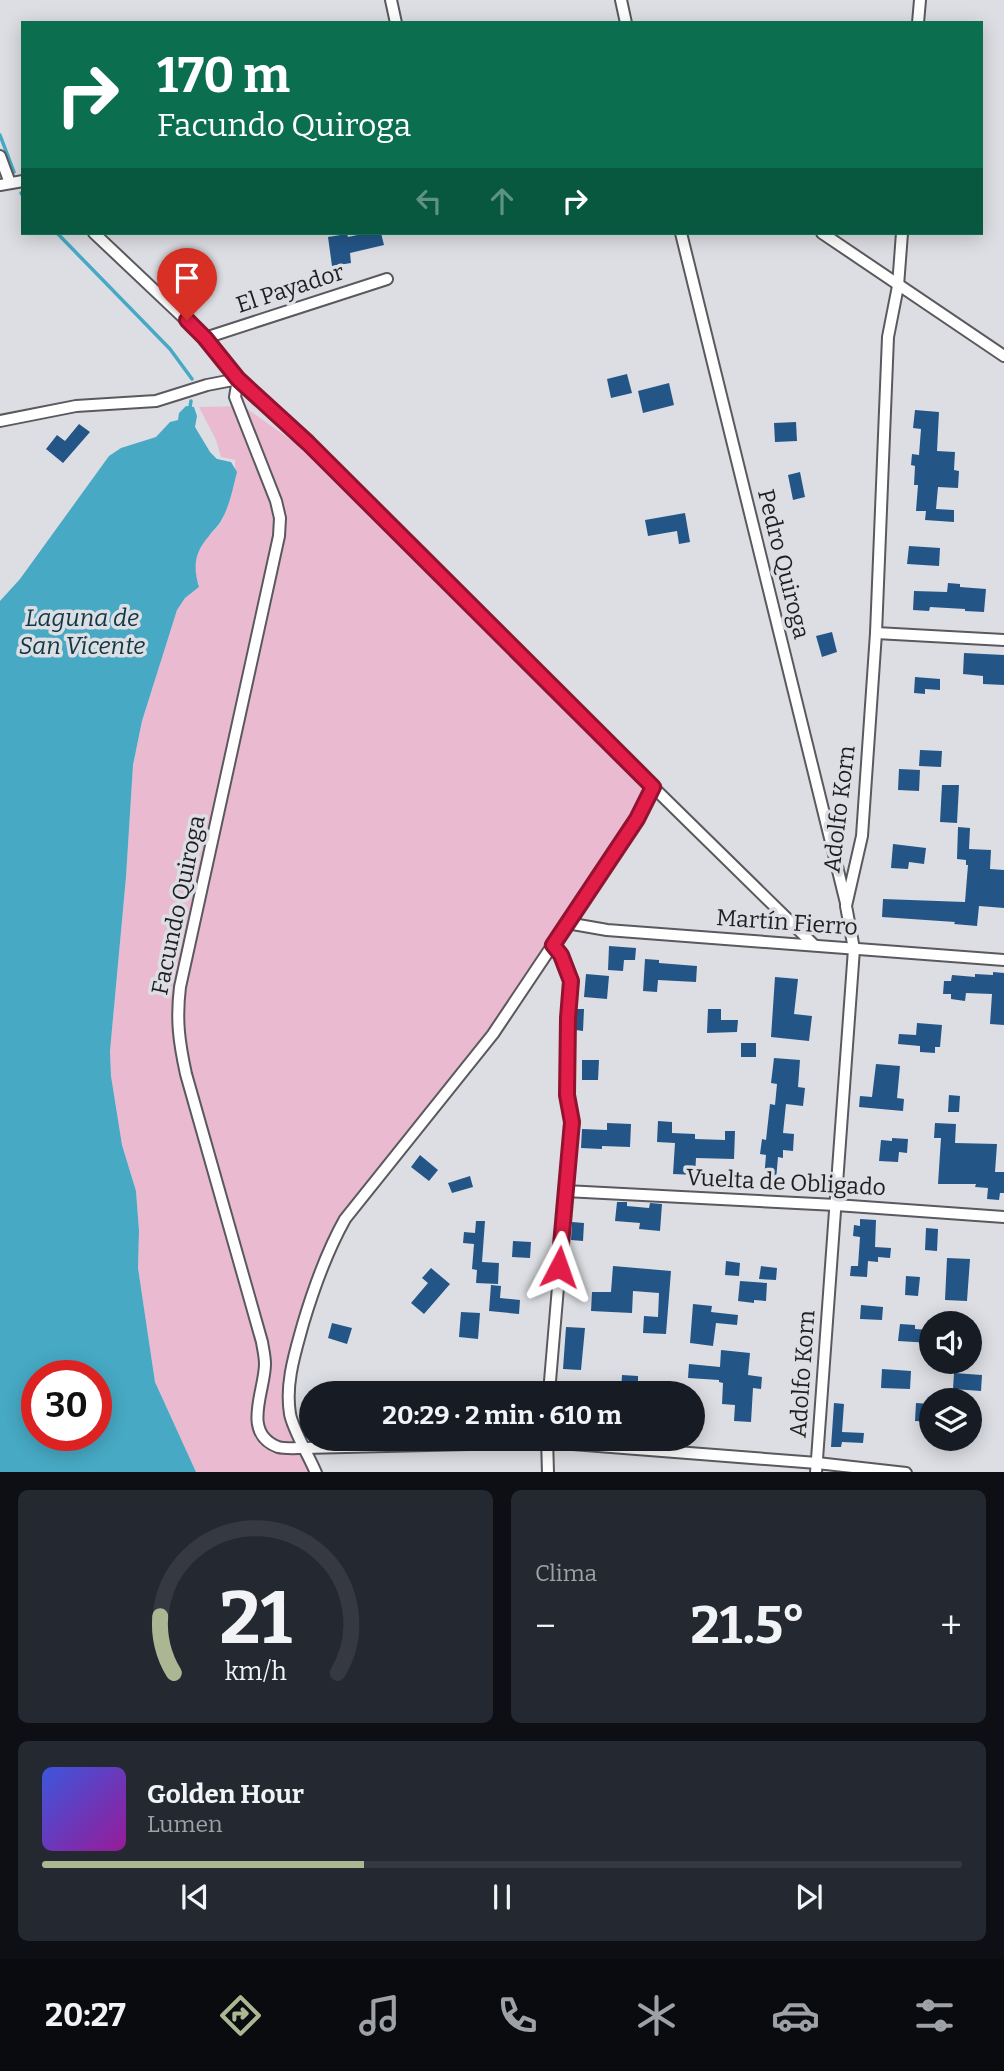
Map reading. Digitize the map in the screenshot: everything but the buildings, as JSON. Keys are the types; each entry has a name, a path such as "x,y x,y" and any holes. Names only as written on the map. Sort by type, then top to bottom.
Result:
{"street":[{"path":"391,0 396,21"},
{"path":"621,0 626,21"},
{"path":"918,21 920,0"},
{"path":"0,156 5,184"},
{"path":"96,235 205,338 238,379 308,443 813,944"},
{"name":"Pedro Quiroga","path":"681,235 846,906"},
{"path":"825,235 1004,356"},
{"name":"Adolfo Korn","path":"816,1468 854,949 846,906 862,836 876,634 888,337 898,286 902,235"},
{"name":"El Payador","path":"205,338 387,279"},
{"path":"0,421 76,406 156,401 207,385 238,379"},
{"name":"Facundo Quiroga","path":"238,379 235,397 276,501 280,518 279,536 180,987 178,1038 262,1342 265,1364 256,1411 258,1430 264,1438 279,1447 299,1448"},
{"path":"876,634 1004,640"},
{"path":"299,1436 290,1418 288,1396 292,1364 317,1279 330,1246 345,1219 493,1034 637,819 653,787"},
{"name":"Martín Fierro","path":"566,923 607,930 1004,960"},
{"path":"550,1381 572,1122 567,1095 571,981 561,955 553,945"},
{"name":"Vuelta de Obligado","path":"565,1191 1004,1217"},
{"path":"306,1451 316,1472"},
{"path":"547,1451 548,1472"},
{"path":"653,1451 816,1468 906,1472"}],"shaded area":[{"path":"243,406 304,449 653,787 534,975 330,1246 288,1396 299,1426 299,1451 308,1451 316,1472 196,1472 155,1382 138,1268 136,1191 122,1145 111,1076 110,1051 133,765 142,721 177,610 199,584 194,567 200,548 222,520 235,475 235,460 221,457 216,440 199,407"}],"water":[{"name":"Laguna de San Vicente","path":"186,406 194,407 197,416 195,427 210,452 217,459 231,462 237,472 225,514 198,554 196,573 199,587 185,598 177,610 142,721 133,765 110,1051 111,1076 122,1145 136,1191 138,1268 155,1382 196,1472 0,1472 0,601 20,579 109,456 121,448 156,437 170,422 178,420 179,413"}],"waterway":[{"path":"0,135 14,172"},
{"path":"59,235 170,349 192,379"},
{"path":"190,407 191,401"}],"route":[{"path":"187,320 238,379 308,443 653,787 637,819 553,945 561,955 571,981 567,1095 572,1122 559,1267"}]}
